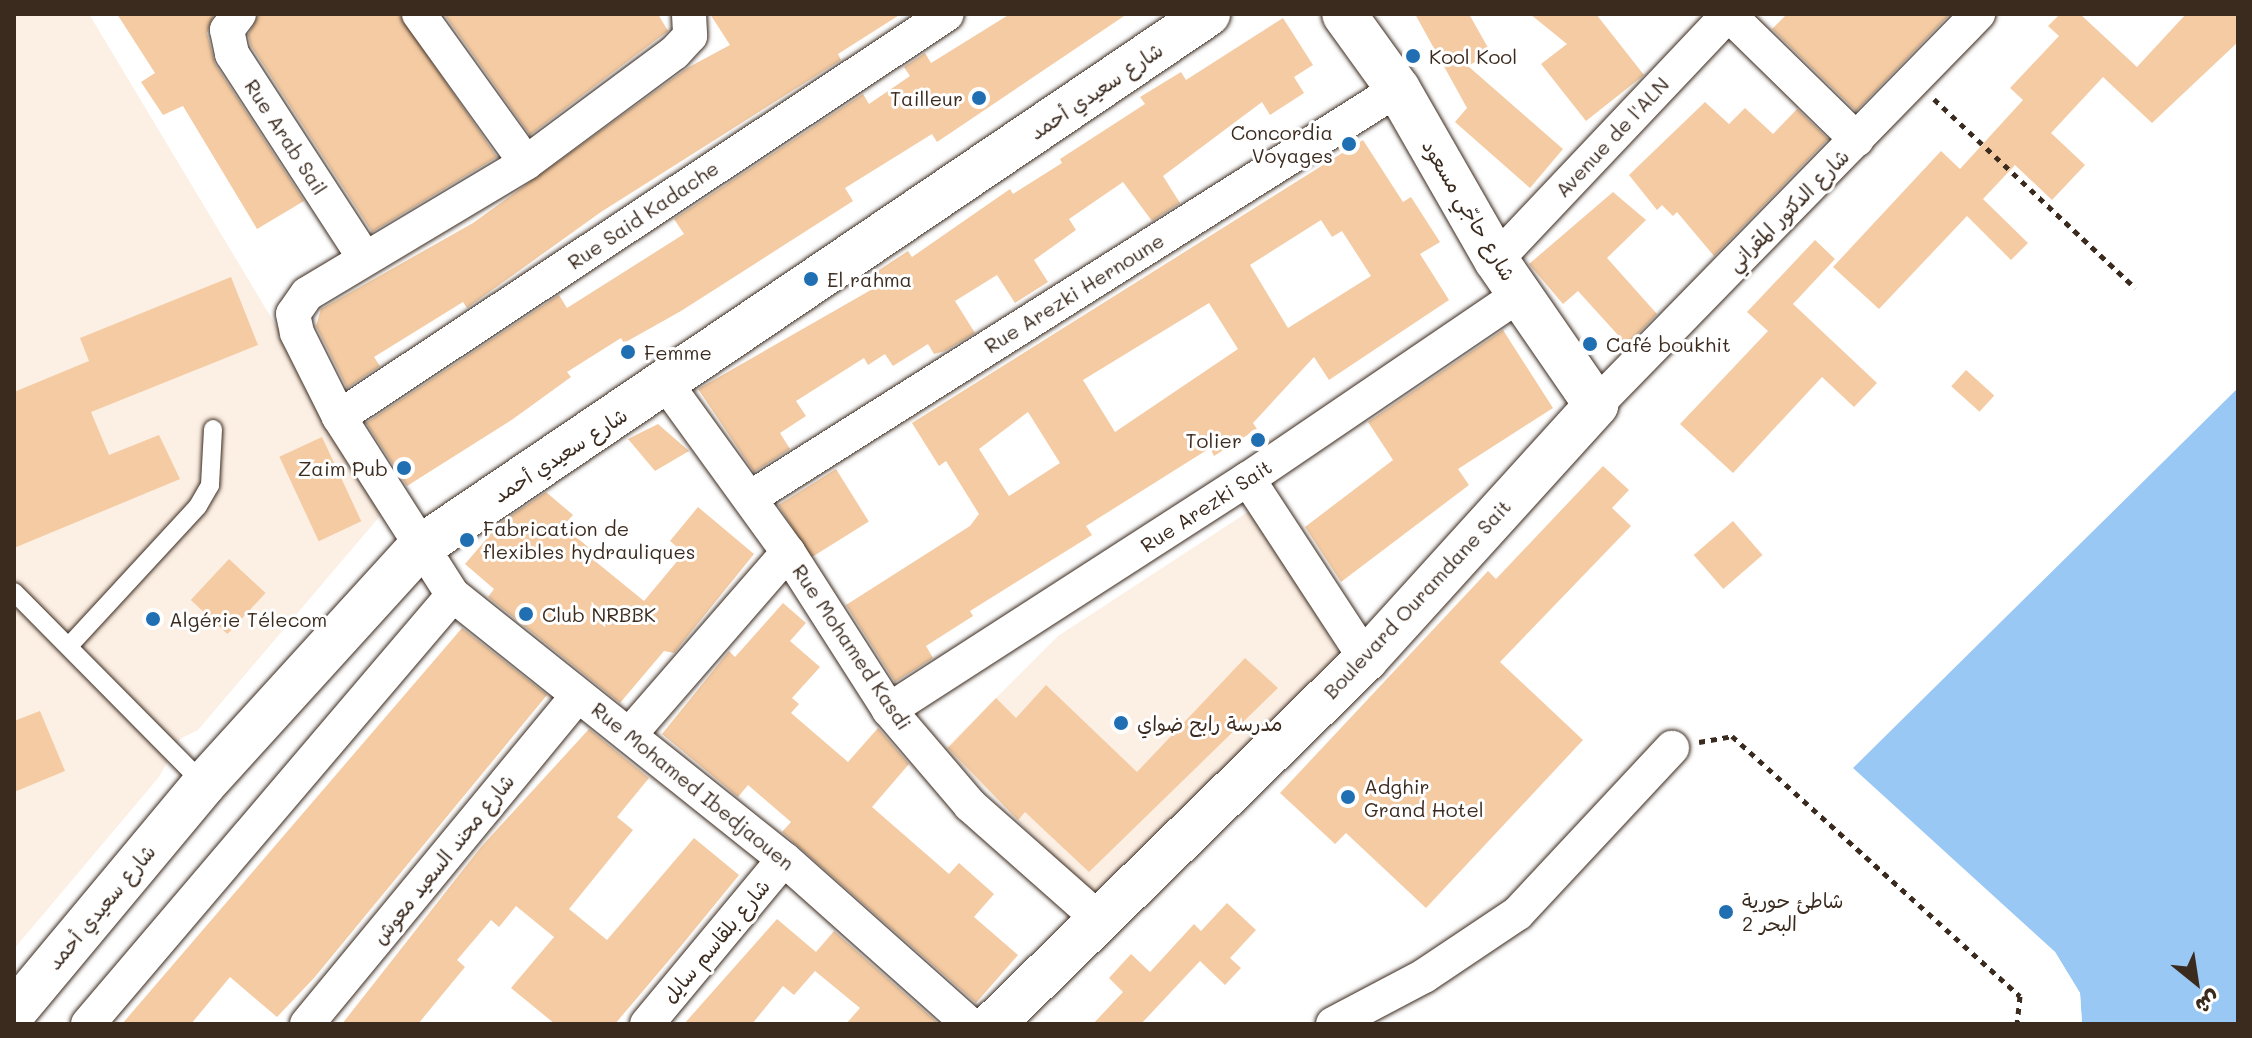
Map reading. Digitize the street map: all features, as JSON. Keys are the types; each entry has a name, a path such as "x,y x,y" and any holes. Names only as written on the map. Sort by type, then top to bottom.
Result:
{"street":[{"name":"Rue Arab Sail","path":"239,14 227,30 232,54 364,257"},
{"path":"419,14 526,163"},
{"path":"364,257 526,163 674,53 690,36 689,14"},
{"name":"Rue Said Kadache","path":"339,417 947,14"},
{"name":"شارع سعيدي أحمد","path":"16,1005 204,784 419,548 667,385 1208,14"},
{"name":"شارع حاجّي مسعود","path":"1344,14 1398,89 1508,278 1596,405"},
{"path":"1728,14 1857,140"},
{"name":"Avenue de l'ALN","path":"1508,278 1728,14"},
{"name":"شارع الدكتور المقراني","path":"1596,405 1978,14"},
{"name":"Rue Arezki Hernoune","path":"750,498 1398,89"},
{"name":"Rue Mohamed Ibedjaouen","path":"364,257 307,294 293,314 339,417 419,548 453,595 784,859 969,1024"},
{"name":"Rue Arezki Sait","path":"889,710 1248,479 1508,278"},
{"name":"Rue Mohamed Kasdi","path":"667,385 788,552 889,710 970,805 1099,919"},
{"name":"Boulevard Ouramdane Sait","path":"993,1024 1366,659 1596,405"},
{"path":"1248,479 1366,659"},
{"path":"630,734 788,552"},
{"path":"88,1024 453,595"},
{"name":"شارع محند السعيد معوش","path":"307,1024 578,695"},
{"path":"1333,1024 1424,976 1518,913 1672,748"},
{"name":"شارع بلقاسم سايل","path":"647,1024 784,859"}],"lane":[{"path":"69,646 198,506 210,485 213,429"},
{"path":"14,592 204,784"}],"path":[{"path":"1913,79 2135,288"},
{"path":"1672,748 1732,736 2020,996 2017,1024"}],"shaded area":[{"name":"Algérie Télecom","path":"14,14 89,14 386,509 198,730 180,739 159,777 14,949"},
{"name":"مدرسة رابح ضواي","path":"1251,510 1340,653 1098,900 945,749 1058,636"}],"water":[{"path":"2238,388 2238,1024 2082,1024 2080,993 2055,952 1853,768"}],"pier":[{"path":"1849,767 2055,952 2080,993 2082,1024 2076,994 2052,954"}],"building":[{"path":"117,14 214,14 207,33 215,64 304,201 257,229 183,106 163,115 141,82 155,73"},
{"path":"259,14 399,14 497,157 372,232 251,46 248,35"},
{"path":"444,14 658,14 668,31 530,135"},
{"path":"710,14 901,14 838,54 841,60 601,212 467,308 463,302 374,357 380,366 347,388 316,326 321,309 473,223 689,67 730,45"},
{"path":"1010,14 1127,14 937,142 932,134 845,188 853,201 681,311 624,343 621,338 567,372 571,377 513,419 407,486 366,423 559,295 567,308 684,234 674,219 863,94 869,104 910,76 904,67 925,53 931,63"},
{"path":"1415,14 1469,14 1491,53 1468,66 1563,149 1530,188 1455,122 1467,108"},
{"path":"1530,14 1596,14 1644,75 1586,121 1541,64 1567,44"},
{"path":"1787,14 1950,14 1856,111 1772,29"},
{"path":"2060,14 2080,14 2137,67 2186,14 2238,14 2238,42 2152,123 2103,77 2051,133 2085,165 2052,200 2015,165 1983,199 2028,243 2011,260 1967,216 1879,309 1833,267 1941,151 1960,169 2023,100 2010,88 2059,36 2048,26"},
{"path":"1283,18 1313,65 1294,77 1304,93 1270,115 1262,102 1163,176 1180,203 1152,221 1123,182 1069,219 1076,230 1034,260 1048,282 1015,303 997,275 955,301 975,333 934,354 928,344 893,366 885,354 868,365 864,358 796,401 806,416 780,433 790,449 754,472 698,389 883,283 876,272 908,251 912,257 1010,189 1013,194 1062,163 1060,159 1145,104 1140,97 1181,72 1186,80"},
{"path":"1705,102 1729,124 1745,108 1773,134 1797,109 1828,139 1714,256 1677,212 1673,216 1662,205 1657,210 1629,175"},
{"path":"1363,140 1403,202 1411,197 1440,242 1420,254 1449,300 1329,380 1314,357 1253,423 1257,429 1214,456 1210,448 1086,526 1092,535 970,611 973,616 926,646 933,658 895,682 846,605 970,526 979,514 946,461 939,466 912,423","holes":["1321,220 1332,237 1342,231 1371,276 1288,328 1250,265","1209,303 1238,349 1115,432 1083,380","1028,412 1060,463 1009,496 979,449"]},
{"path":"1613,192 1646,220 1607,258 1657,314 1627,345 1578,291 1563,304 1529,264"},
{"path":"1815,240 1835,259 1793,304 1877,383 1854,407 1822,377 1733,473 1680,424 1768,331 1747,312"},
{"path":"231,277 258,345 91,412 109,455 159,435 180,479 14,548 14,392 89,361 80,338"},
{"path":"1503,330 1553,408 1458,469 1469,485 1341,582 1305,527 1393,460 1368,422"},
{"path":"1966,370 1994,395 1980,412 1951,386"},
{"path":"658,424 689,451 655,471 628,439"},
{"path":"322,437 361,521 319,541 279,457"},
{"path":"1603,466 1629,490 1612,508 1631,526 1500,662 1583,740 1426,908 1346,833 1335,844 1280,793 1488,571 1496,579"},
{"path":"836,469 869,522 811,558 778,505"},
{"path":"546,492 573,515 563,526 594,552 590,557 644,601 684,553 670,541 698,507 754,554 674,653 664,651 620,703 488,597 494,589 465,564 500,523"},
{"path":"1733,521 1763,555 1723,589 1694,555"},
{"path":"229,559 266,593 227,634 191,600"},
{"path":"783,603 806,623 790,641 820,667 792,698 799,704 791,713 848,762 878,728 909,764 872,807 949,874 959,863 994,894 974,917 1018,955 976,1003 782,832 791,822 748,785 738,797 662,734 729,651 735,657"},
{"path":"462,628 547,695 314,978 277,1017 230,977 191,1024 122,1024"},
{"path":"1245,658 1278,688 1089,872 1025,812 1018,820 948,748 996,698 1016,718 1046,685 1137,772"},
{"path":"40,711 65,771 14,792 14,721"},
{"path":"589,729 649,778 617,817 633,830 569,909 607,940 694,838 739,875 681,946 615,1024 555,1024 511,988 554,937 516,906 499,927 491,920 457,960 465,967 418,1024 342,1024 481,847"},
{"path":"1227,903 1256,930 1230,958 1241,968 1225,985 1200,961 1141,1024 1093,1024 1123,992 1109,978 1131,954 1150,972 1194,924 1201,931"},
{"path":"777,919 816,952 834,931 939,1024 846,1024 860,1008 815,971 794,995 783,986 752,1024 684,1024"}],"place":[{"name":"Kool Kool","path":"1413,56"},
{"name":"Tailleur","path":"979,98"},
{"name":"Concordia Voyages","path":"1349,144"},
{"name":"El rahma","path":"811,279"},
{"name":"Café boukhit","path":"1590,344"},
{"name":"Femme","path":"628,352"},
{"name":"Tolier","path":"1258,440"},
{"name":"Zaim Pub","path":"404,468"},
{"name":"Fabrication de flexibles hydrauliques","path":"467,540"},
{"name":"Club NRBBK","path":"526,614"},
{"name":"Algérie Télecom","path":"153,619"},
{"name":"مدرسة رابح ضواي","path":"1121,723"},
{"name":"Adghir Grand Hotel","path":"1348,797"},
{"name":"شاطئ حورية البحر 2","path":"1726,912"}]}
